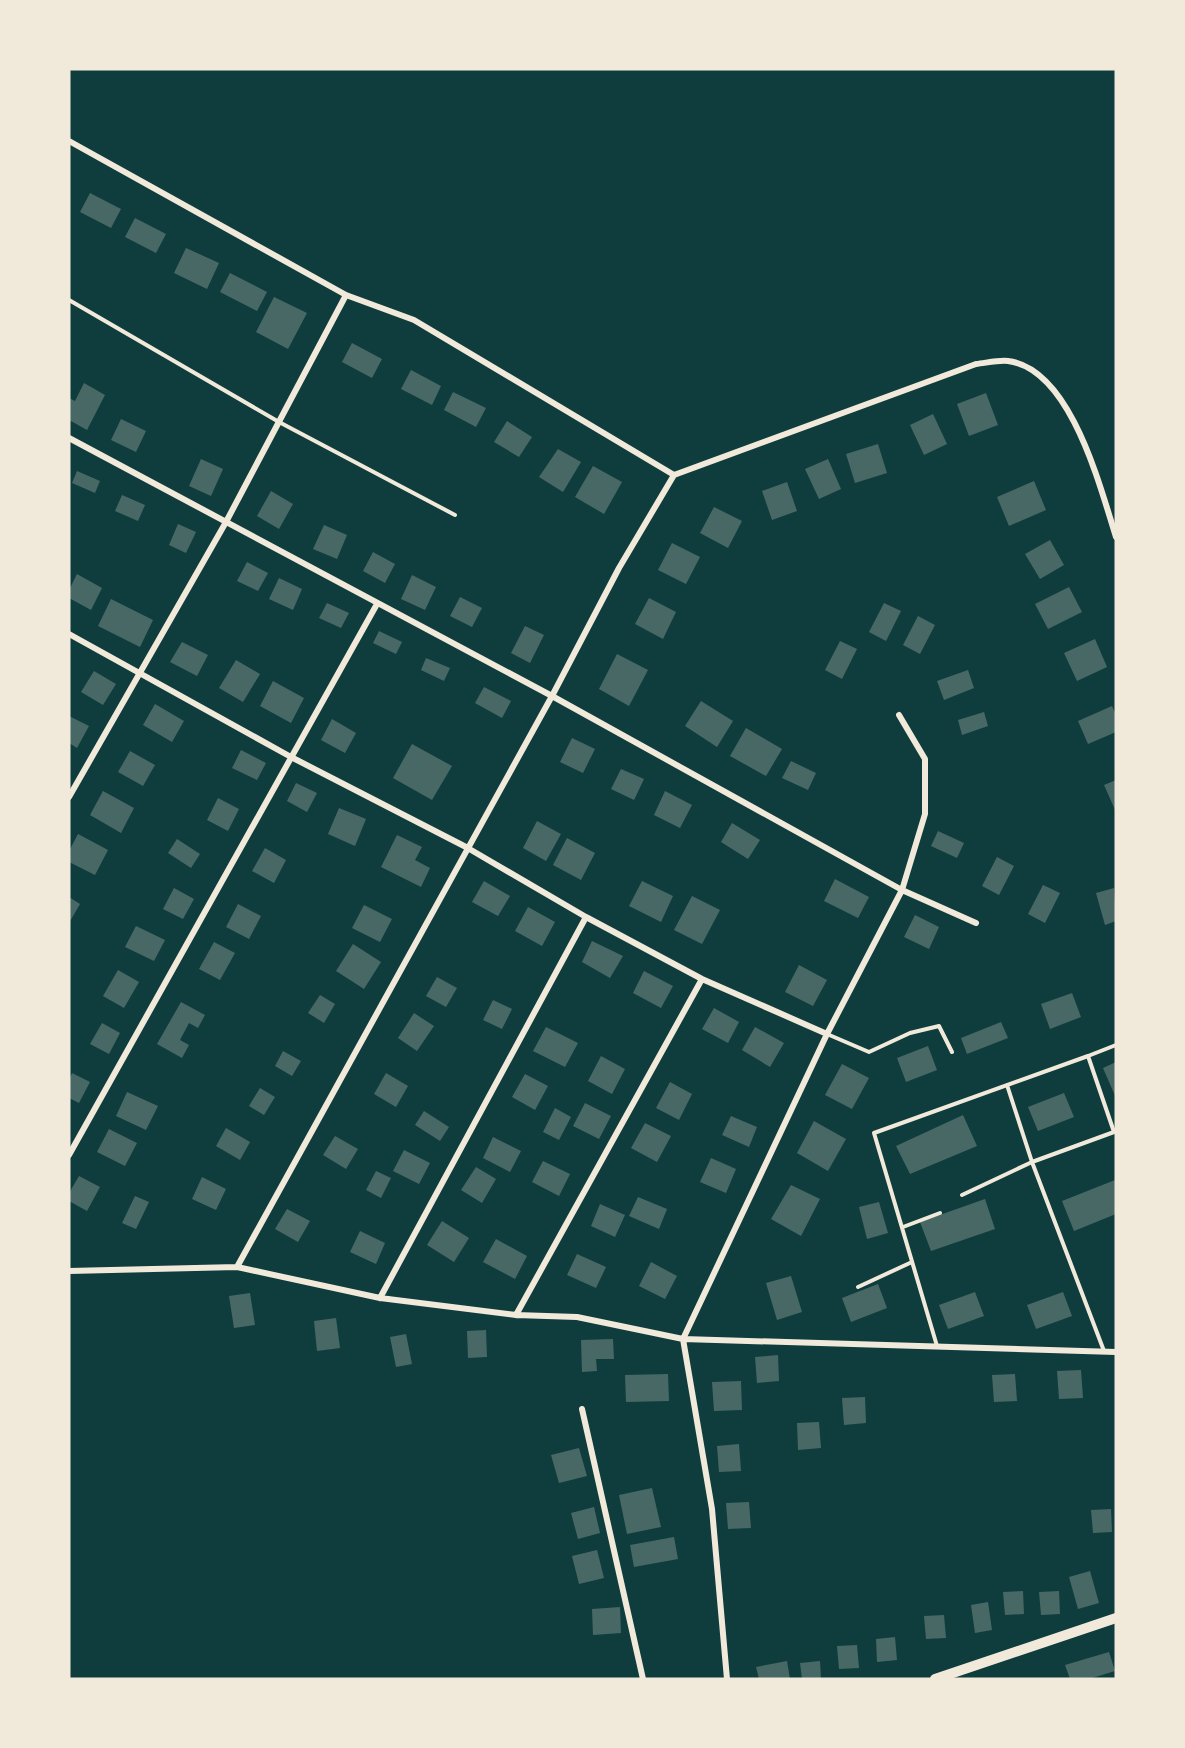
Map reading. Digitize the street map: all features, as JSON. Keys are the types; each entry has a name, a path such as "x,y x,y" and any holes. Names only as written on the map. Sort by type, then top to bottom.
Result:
{"street":[{"path":"69,141 346,296 414,320 674,475"},
{"path":"69,797 226,522 346,296"},
{"path":"237,1267 466,848 552,696 619,568 674,475 976,364 1008,361 1034,371 1066,407 1088,450 1116,537"},
{"path":"69,438 552,696 902,890 976,923"},
{"path":"69,1155 376,604"},
{"path":"69,634 291,757 466,848 586,917 702,979 827,1034"},
{"path":"727,1679 712,1509 683,1339 827,1034 902,890 925,814 925,759 899,715"},
{"path":"380,1298 586,917"},
{"path":"516,1315 702,979"},
{"path":"69,1271 237,1267 380,1298 516,1315 577,1317 683,1339 1116,1352"},
{"path":"582,1409 643,1679"},
{"path":"934,1679 1116,1618"}],"lane":[{"path":"69,300 279,422 455,515"},
{"path":"827,1034 869,1052 910,1034 939,1026 952,1052"},
{"path":"937,1346 874,1133 1116,1045"},
{"path":"962,1195 1032,1162 1114,1132 1088,1056"},
{"path":"1007,1085 1032,1162 1104,1352"},
{"path":"903,1227 940,1213"},
{"path":"858,1287 912,1262"}],"building":[{"path":"90,193 121,209 111,228 80,212"},
{"path":"135,218 166,234 156,253 125,237"},
{"path":"186,248 219,263 207,289 174,273"},
{"path":"230,273 267,292 257,311 220,292"},
{"path":"274,297 307,313 288,349 256,332"},
{"path":"352,343 382,359 372,378 342,362"},
{"path":"411,370 441,386 432,405 401,389"},
{"path":"84,383 105,395 87,430 69,420 69,398 75,401"},
{"path":"453,392 486,408 476,427 444,410"},
{"path":"986,393 998,425 969,436 957,404"},
{"path":"933,414 947,444 924,455 910,425"},
{"path":"121,419 146,431 136,452 111,440"},
{"path":"507,421 532,437 519,457 494,442"},
{"path":"878,444 887,473 855,483 846,454"},
{"path":"558,449 581,462 563,492 539,477"},
{"path":"201,459 223,469 211,496 189,486"},
{"path":"828,459 841,489 819,499 805,469"},
{"path":"593,466 622,482 604,514 575,497"},
{"path":"77,471 100,481 95,493 72,483"},
{"path":"1034,481 1046,510 1009,526 997,497"},
{"path":"787,482 797,511 772,520 762,491"},
{"path":"271,491 293,504 279,529 257,516"},
{"path":"122,495 145,505 138,521 115,511"},
{"path":"714,507 742,521 728,548 700,533"},
{"path":"178,524 196,532 186,553 169,545"},
{"path":"324,525 347,535 337,559 313,549"},
{"path":"1050,540 1064,565 1040,579 1025,554"},
{"path":"672,543 700,557 686,584 658,570"},
{"path":"373,552 395,564 385,583 363,571"},
{"path":"247,562 268,573 258,591 237,581"},
{"path":"77,574 102,588 91,610 69,598 69,590"},
{"path":"412,575 436,587 425,610 401,599"},
{"path":"279,578 302,589 293,610 269,599"},
{"path":"1069,587 1082,612 1048,629 1035,604"},
{"path":"460,597 482,608 472,627 450,616"},
{"path":"649,598 676,612 663,639 635,624"},
{"path":"111,599 153,620 140,647 98,626"},
{"path":"327,603 349,613 341,628 319,618"},
{"path":"884,603 901,611 886,641 869,632"},
{"path":"918,616 935,625 920,654 903,645"},
{"path":"525,626 544,635 530,663 511,653"},
{"path":"379,631 402,642 396,654 373,643"},
{"path":"1095,639 1107,667 1077,681 1064,653"},
{"path":"840,641 857,649 842,679 825,670"},
{"path":"182,642 208,655 197,676 170,662"},
{"path":"617,654 648,670 629,706 599,689"},
{"path":"426,658 450,668 444,681 421,670"},
{"path":"236,660 260,674 243,702 219,688"},
{"path":"968,670 974,688 944,700 937,681"},
{"path":"94,671 116,684 103,705 81,692"},
{"path":"273,681 304,698 291,723 260,706"},
{"path":"484,687 511,701 502,718 475,703"},
{"path":"701,701 733,721 717,747 685,726"},
{"path":"155,704 184,721 172,742 143,725"},
{"path":"1112,706 1116,715 1116,732 1088,744 1078,721"},
{"path":"984,712 988,726 962,735 958,720"},
{"path":"69,716 89,726 77,748 69,743"},
{"path":"332,719 356,733 345,753 321,740"},
{"path":"746,728 782,749 766,776 730,756"},
{"path":"572,738 595,749 583,773 560,762"},
{"path":"412,744 452,766 432,800 393,778"},
{"path":"241,750 266,763 257,780 232,768"},
{"path":"130,751 155,765 143,786 118,772"},
{"path":"791,761 816,773 808,790 782,778"},
{"path":"621,769 644,779 634,800 611,789"},
{"path":"1116,780 1116,812 1104,785"},
{"path":"296,783 317,793 307,812 287,801"},
{"path":"103,791 134,808 121,833 90,815"},
{"path":"665,791 692,805 680,828 654,815"},
{"path":"218,798 239,809 228,831 207,820"},
{"path":"339,808 366,819 355,846 328,834"},
{"path":"537,821 561,834 546,861 523,848"},
{"path":"732,823 760,840 748,859 721,842"},
{"path":"938,831 964,843 957,858 931,846"},
{"path":"78,834 108,850 95,875 69,862 69,851"},
{"path":"397,835 422,847 415,860 430,868 421,887 381,867"},
{"path":"567,838 595,853 581,880 553,865"},
{"path":"177,839 200,854 191,868 168,853"},
{"path":"265,848 286,860 274,883 252,871"},
{"path":"997,857 1014,866 999,895 982,886"},
{"path":"835,879 869,897 858,918 824,901"},
{"path":"484,881 510,896 498,916 472,902"},
{"path":"642,881 673,896 661,922 629,906"},
{"path":"1043,885 1060,893 1045,923 1028,914"},
{"path":"174,888 194,899 183,919 163,909"},
{"path":"1114,888 1116,921 1105,925 1096,893"},
{"path":"692,896 720,910 702,944 674,930"},
{"path":"69,897 80,904 69,923"},
{"path":"238,904 261,916 249,939 226,927"},
{"path":"364,905 392,919 380,942 352,928"},
{"path":"528,907 555,922 542,946 515,931"},
{"path":"915,915 939,927 929,949 904,937"},
{"path":"136,926 165,940 154,961 125,947"},
{"path":"592,941 623,956 610,978 582,962"},
{"path":"214,942 235,953 220,980 199,969"},
{"path":"353,944 381,962 364,989 336,971"},
{"path":"799,965 827,980 813,1006 785,992"},
{"path":"118,970 139,982 124,1008 103,996"},
{"path":"644,971 673,986 661,1008 633,993"},
{"path":"437,977 457,988 446,1007 426,996"},
{"path":"1072,993 1081,1017 1050,1029 1041,1004"},
{"path":"320,995 335,1004 324,1023 308,1013"},
{"path":"493,1000 512,1009 502,1029 483,1020"},
{"path":"181,1002 205,1015 198,1028 189,1023 180,1040 189,1045 182,1058 157,1044"},
{"path":"714,1008 739,1022 728,1043 702,1029"},
{"path":"414,1013 434,1026 417,1051 398,1038"},
{"path":"1001,1022 1008,1038 967,1054 961,1038"},
{"path":"102,1023 120,1033 109,1054 90,1044"},
{"path":"546,1027 578,1043 565,1067 533,1051"},
{"path":"755,1027 784,1043 770,1067 742,1050"},
{"path":"928,1046 937,1070 906,1082 897,1058"},
{"path":"283,1051 301,1061 292,1076 275,1066"},
{"path":"601,1056 625,1069 612,1094 588,1081"},
{"path":"1116,1062 1116,1098 1103,1068"},
{"path":"842,1064 869,1078 852,1109 825,1095"},
{"path":"72,1073 90,1082 79,1103 69,1098 69,1080"},
{"path":"386,1073 408,1086 396,1107 374,1094"},
{"path":"525,1074 548,1086 535,1110 512,1097"},
{"path":"670,1082 692,1094 679,1120 656,1108"},
{"path":"260,1088 275,1097 264,1115 249,1106"},
{"path":"127,1092 158,1106 146,1130 116,1116"},
{"path":"1064,1093 1074,1117 1038,1131 1028,1107"},
{"path":"585,1103 611,1116 599,1139 573,1126"},
{"path":"555,1108 571,1117 559,1140 543,1132"},
{"path":"424,1111 449,1127 440,1141 415,1125"},
{"path":"963,1115 977,1146 910,1174 896,1146"},
{"path":"731,1116 757,1127 749,1147 722,1135"},
{"path":"814,1121 846,1139 828,1171 797,1153"},
{"path":"645,1123 671,1136 657,1162 631,1148"},
{"path":"226,1128 250,1142 240,1160 216,1146"},
{"path":"109,1129 137,1143 125,1166 97,1152"},
{"path":"335,1136 358,1149 346,1169 323,1155"},
{"path":"493,1137 521,1151 510,1172 483,1158"},
{"path":"404,1150 430,1163 419,1184 393,1171"},
{"path":"711,1158 736,1169 726,1193 700,1182"},
{"path":"543,1161 570,1174 559,1196 532,1182"},
{"path":"476,1167 496,1179 482,1203 461,1190"},
{"path":"376,1171 391,1178 381,1198 366,1190"},
{"path":"79,1176 100,1187 87,1211 69,1201 69,1193"},
{"path":"202,1177 226,1189 216,1210 192,1199"},
{"path":"1115,1180 1116,1214 1074,1231 1062,1201"},
{"path":"791,1185 820,1199 801,1236 771,1219"},
{"path":"135,1196 149,1202 136,1229 122,1223"},
{"path":"638,1197 667,1209 659,1229 629,1216"},
{"path":"985,1199 995,1229 931,1251 920,1222"},
{"path":"879,1202 888,1233 867,1239 859,1207"},
{"path":"600,1204 625,1215 615,1237 591,1226"},
{"path":"287,1209 310,1221 298,1242 275,1229"},
{"path":"442,1221 469,1238 454,1262 427,1245"},
{"path":"360,1231 385,1243 376,1264 350,1252"},
{"path":"496,1239 527,1256 515,1279 483,1262"},
{"path":"577,1254 606,1267 596,1288 567,1275"},
{"path":"651,1262 677,1276 665,1299 639,1286"},
{"path":"791,1276 802,1312 777,1320 766,1283"},
{"path":"878,1284 887,1308 851,1322 842,1298"},
{"path":"975,1292 984,1316 948,1329 939,1305"},
{"path":"1063,1292 1072,1316 1036,1329 1027,1305"},
{"path":"250,1293 255,1325 234,1328 229,1296"},
{"path":"336,1318 340,1348 317,1351 314,1321"},
{"path":"486,1330 487,1357 468,1358 467,1331"},
{"path":"406,1334 412,1364 396,1367 390,1337"},
{"path":"613,1339 614,1359 596,1359 597,1371 582,1372 581,1340"},
{"path":"778,1355 779,1381 757,1383 755,1357"},
{"path":"1081,1370 1083,1398 1059,1399 1057,1371"},
{"path":"668,1374 669,1401 626,1402 625,1375"},
{"path":"1015,1374 1017,1401 994,1402 992,1375"},
{"path":"741,1381 742,1410 714,1411 712,1382"},
{"path":"865,1397 866,1423 844,1425 842,1398"},
{"path":"819,1422 821,1448 798,1450 797,1423"},
{"path":"739,1444 741,1471 719,1472 717,1446"},
{"path":"579,1448 587,1476 559,1483 551,1455"},
{"path":"652,1488 661,1527 627,1534 619,1495"},
{"path":"749,1502 751,1528 728,1529 726,1503"},
{"path":"594,1507 600,1533 578,1539 571,1513"},
{"path":"1111,1509 1112,1532 1093,1533 1091,1510"},
{"path":"674,1537 678,1559 634,1567 630,1545"},
{"path":"597,1550 604,1578 579,1584 572,1556"},
{"path":"1090,1571 1099,1603 1078,1609 1069,1577"},
{"path":"1023,1591 1024,1614 1005,1615 1003,1592"},
{"path":"1059,1591 1060,1614 1041,1615 1039,1592"},
{"path":"988,1602 992,1630 975,1633 971,1605"},
{"path":"620,1607 621,1633 593,1635 592,1609"},
{"path":"944,1615 946,1638 926,1639 924,1616"},
{"path":"895,1637 897,1660 877,1662 876,1639"},
{"path":"857,1645 859,1668 839,1669 837,1646"},
{"path":"1109,1652 1115,1671 1089,1679 1070,1679 1065,1665"},
{"path":"787,1661 790,1679 759,1679 756,1667"},
{"path":"820,1661 821,1679 802,1679 800,1663"}]}
